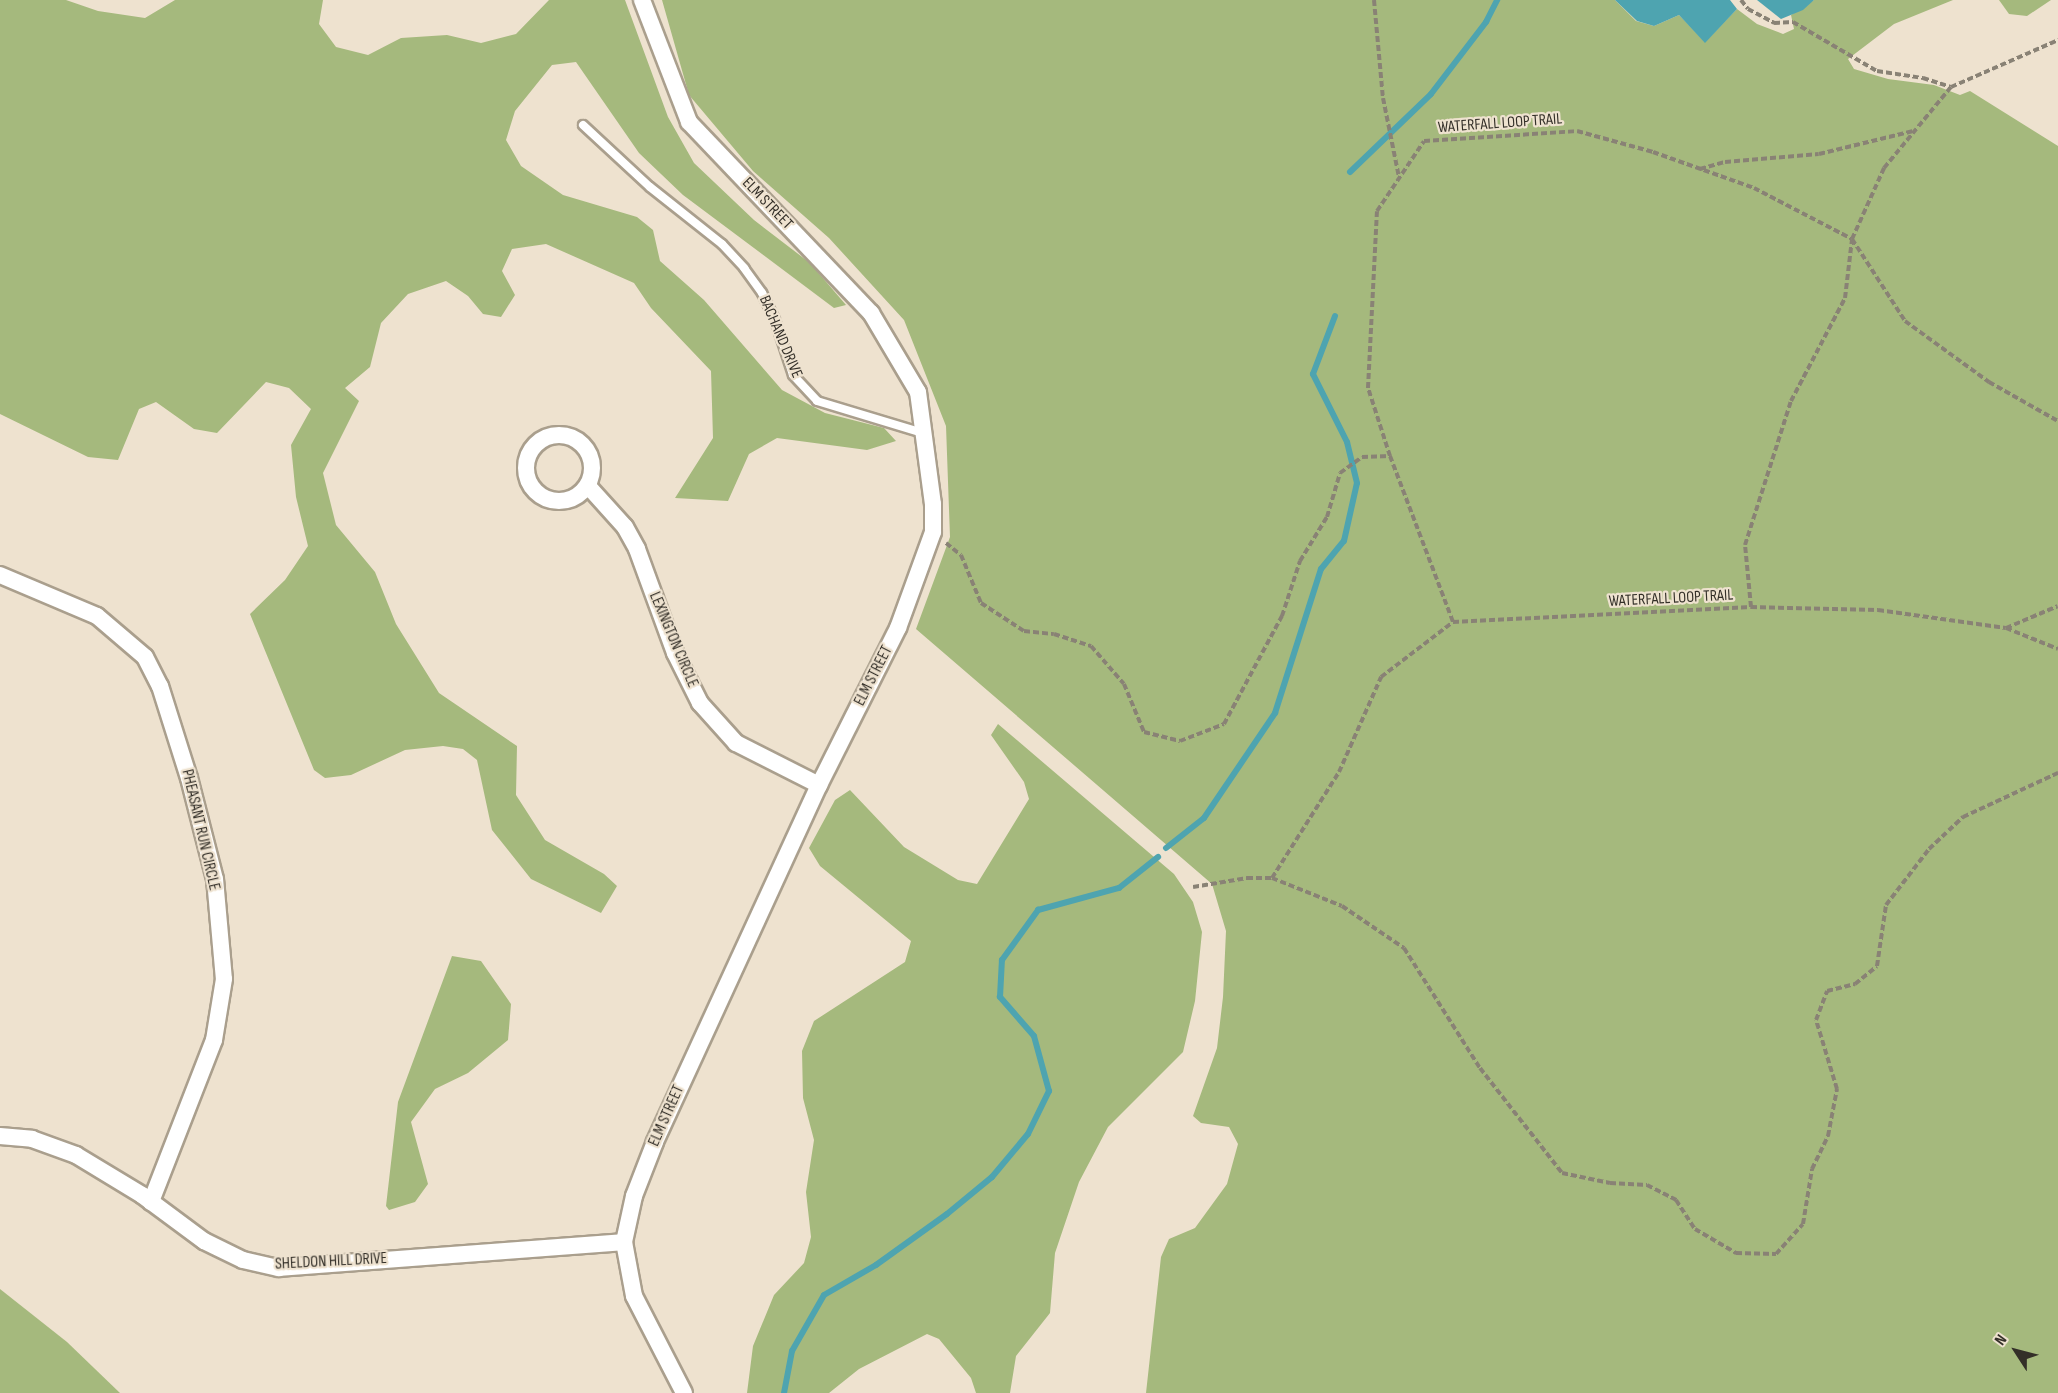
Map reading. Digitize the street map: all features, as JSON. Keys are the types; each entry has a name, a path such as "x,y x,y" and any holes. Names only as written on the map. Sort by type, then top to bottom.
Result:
{"street":[{"name":"ELM STREET","path":"642,0 689,122 871,313 918,392 933,532 898,628 819,785 654,1142 634,1196 624,1242 634,1296 684,1393"},
{"path":"567,435 577,440 590,455 592,476 588,486 580,494 558,502 537,493 526,473 531,450 547,437 567,435"},
{"name":"LEXINGTON CIRCLE","path":"588,486 620,521 637,549 675,653 700,703 736,743 819,785"},
{"name":"PHEASANT RUN CIRCLE","path":"0,575 97,616 145,657 160,686 189,778 215,879 224,979 214,1040 151,1202"},
{"name":"SHELDON HILL DRIVE","path":"0,1136 32,1139 76,1155 151,1202 204,1241 243,1260 279,1268 624,1242"}],"lane":[{"name":"BACHAND DRIVE","path":"583,125 650,187 722,244 744,268 771,311 793,375 817,402 924,433"}],"path":[{"path":"1374,0 1383,98 1399,178"},
{"path":"1741,0 1748,9 1774,23 1793,22 1877,70 1923,78 1952,87 2058,40"},
{"name":"WATERFALL LOOP TRAIL","path":"1852,239 1754,188 1577,131 1424,141 1377,211 1368,388 1390,456 1453,622 1751,607 1745,545 1791,401 1845,298 1852,239 1884,168 1952,87"},
{"path":"1700,169 1725,162 1819,154 1913,131"},
{"path":"1852,239 1905,321 1989,382 2058,422"},
{"path":"933,532 961,555 981,603 1024,631 1053,634 1090,646 1124,684 1144,732 1180,741 1224,724 1282,616 1300,561 1327,517 1341,474 1362,457 1390,456"},
{"path":"2006,628 2058,606"},
{"path":"1751,607 1878,610 2006,628 2058,649"},
{"path":"1272,878 1339,772 1381,677 1453,622"},
{"path":"1192,887 1247,878 1272,878 1342,906 1404,948 1480,1068 1562,1173 1610,1183 1647,1185 1676,1200 1695,1229 1736,1253 1776,1254 1803,1224 1812,1169 1828,1136 1837,1089 1816,1020 1827,992 1855,984 1877,966 1886,905 1929,849 1963,817 2058,773"}],"green space":[{"path":"0,0 66,0 98,11 145,18 175,0 323,0 319,24 336,47 368,55 401,38 447,35 481,43 516,34 549,0 625,0 668,117 694,163 754,220 810,263 846,305 834,308 683,195 639,153 576,62 552,65 515,111 506,140 521,166 563,195 637,217 653,230 660,261 704,300 782,390 825,413 884,428 896,441 867,450 777,438 749,454 728,501 675,498 713,438 711,371 651,308 634,283 546,244 512,249 502,271 515,295 501,317 483,314 468,296 446,281 408,294 381,323 370,367 345,388 359,401 323,473 336,525 375,572 396,624 439,693 517,746 516,795 545,840 604,874 617,886 601,913 531,879 492,830 477,760 463,749 443,746 405,750 351,775 325,778 314,770 250,614 285,580 308,546 296,497 291,445 311,409 289,388 266,382 217,433 194,429 156,402 139,409 118,460 88,457 0,414"},
{"path":"662,0 1615,0 1636,21 1654,26 1679,15 1705,42 1737,9 1757,24 1783,34 1794,29 1791,15 1814,0 1953,0 1894,24 1848,59 1854,69 1888,79 1934,85 1960,95 1970,91 2058,146 2058,1393 1146,1393 1161,1257 1169,1239 1195,1228 1227,1184 1238,1144 1229,1127 1201,1123 1193,1116 1217,1048 1223,997 1226,931 1212,884 916,629 950,537 946,426 904,320 829,238 753,171 689,95"},
{"path":"1999,0 2051,0 2027,16 2009,14"},
{"path":"998,724 1174,874 1193,902 1202,932 1195,1001 1183,1052 1108,1127 1079,1182 1055,1253 1050,1313 1016,1356 1010,1393 976,1393 971,1378 939,1339 927,1334 859,1369 829,1393 747,1393 753,1346 774,1295 804,1263 811,1237 806,1192 814,1140 803,1098 802,1051 814,1021 905,962 911,941 820,866 809,848 835,800 850,790 904,847 958,880 977,884 1029,799 1024,782 991,735"},
{"path":"452,956 481,961 511,1004 508,1040 468,1073 435,1089 411,1122 428,1184 415,1202 389,1210 386,1206 398,1102"},
{"path":"0,1289 67,1342 120,1393 0,1393"}],"water":[{"path":"1615,0 1730,0 1737,9 1705,43 1679,15 1654,26 1637,21"},
{"path":"1757,0 1814,0 1803,10 1781,19"}],"waterway":[{"path":"1350,172 1431,94 1486,22 1497,0"},
{"path":"1166,848 1204,818 1275,713 1321,569 1344,541 1357,483 1347,442 1313,374 1335,316"},
{"path":"784,1393 792,1351 824,1295 876,1265 947,1214 992,1177 1028,1134 1049,1091 1034,1036 1000,997 1002,960 1038,910 1119,888 1158,857"}]}
